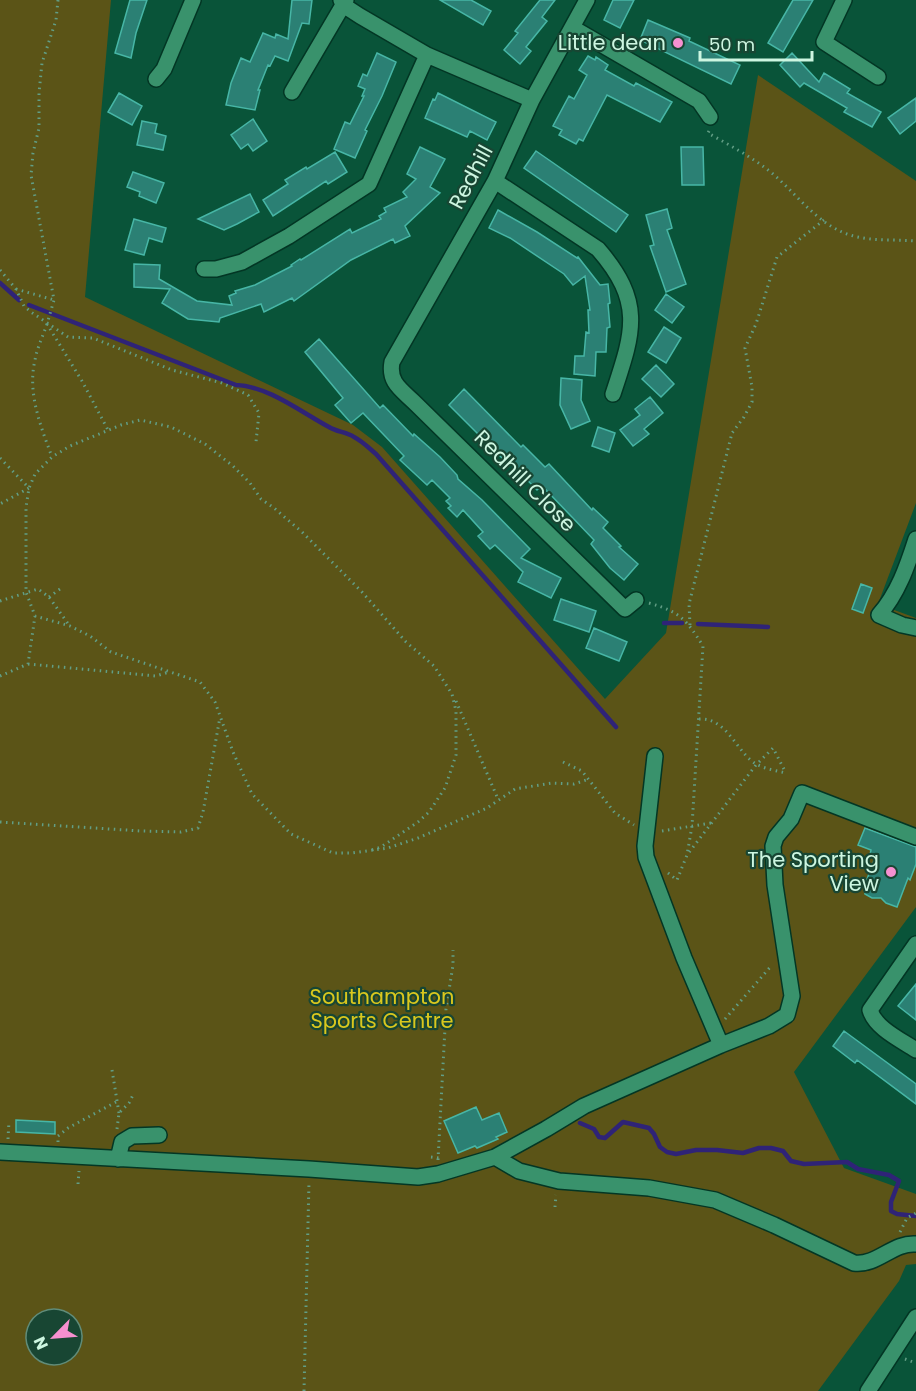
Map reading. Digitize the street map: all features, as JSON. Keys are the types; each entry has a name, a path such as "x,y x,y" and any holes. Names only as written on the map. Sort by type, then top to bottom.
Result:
{"street":[{"path":"156,79 164,69 193,0"},
{"name":"Redhill","path":"390,372 392,362 495,181 532,100 587,0"},
{"path":"844,0 824,42 878,77"},
{"path":"292,92 344,2 428,55 532,100"},
{"path":"573,28 699,101 710,117"},
{"path":"204,269 216,269 242,262 289,236 369,184 428,55"},
{"path":"495,181 598,249 616,272 626,293 631,314 631,332 628,351 613,394"},
{"name":"Redhill Close","path":"390,372 393,380 416,404 625,609 636,600"},
{"path":"916,539 899,587 891,602 879,615 902,625 916,628"},
{"path":"655,756 646,857 718,1038"},
{"path":"0,1152 58,1156 119,1153 418,1177 438,1174 495,1157 584,1106 718,1038 769,1026 787,1015 792,996 773,870 773,846 776,837 791,819 802,793 916,837"},
{"path":"916,944 870,1010 879,1024 916,1050"},
{"path":"119,1153 122,1142 132,1136 159,1135"},
{"path":"495,1157 519,1171 559,1181 649,1188 715,1200 854,1263 871,1262 904,1245 916,1244"},
{"path":"868,1391 916,1317"}],"path":[{"path":"52,457 41,429 32,389 34,361 54,300 31,175 39,128 42,63 56,20 58,0"},
{"path":"710,117 708,133 769,170 797,199 846,234 880,241 916,241"},
{"path":"690,625 689,604 732,433 752,402 752,387 745,348 756,324 777,257 824,220"},
{"path":"0,270 16,289 24,306 46,324 68,337 93,338 172,370 222,383 248,394 259,413 256,442"},
{"path":"16,289 54,300"},
{"path":"46,324 82,381 108,430"},
{"path":"28,664 36,616 26,592 26,507 29,488 35,474 52,457 70,446 108,430 140,420 171,427 205,444 234,466 250,483 261,500 302,532 362,592 406,642 434,666 453,694 498,799"},
{"path":"0,458 29,488"},
{"path":"0,504 29,488"},
{"path":"0,601 38,589 49,597 70,626"},
{"path":"49,597 60,589"},
{"path":"636,600 677,613 690,625 703,646 692,826 687,855 677,880 646,857"},
{"path":"36,616 70,626 90,636 111,652 200,682 215,702 233,752 252,794 291,834 333,853 388,848 418,838 487,808 515,789 552,783 574,784 589,779"},
{"path":"0,676 28,664 156,676 170,672"},
{"path":"372,850 381,847 418,822 429,812 445,788 456,755 456,711 453,694"},
{"path":"0,822 141,831 182,832 198,828 203,812 220,715"},
{"path":"687,855 756,765 773,748 786,773 756,765 722,728 711,720 699,719"},
{"path":"563,762 582,771 615,813 647,834 713,823"},
{"path":"438,1174 446,1009 453,950"},
{"path":"718,1038 785,950"},
{"path":"112,1070 119,1113 116,1138 119,1153"},
{"path":"119,1113 133,1095"},
{"path":"58,1156 58,1136 68,1128 116,1102"},
{"path":"431,1157 439,1158"},
{"path":"78,1184 79,1166"},
{"path":"304,1391 309,1169"},
{"path":"555,1207 556,1187"},
{"path":"907,1218 914,1213"}],"green space":[{"name":"Southampton Sports Centre","path":"0,0 111,0 85,297 353,425 382,447 605,699 666,633 758,75 916,181 916,503 878,604 916,618 916,907 794,1072 844,1168 916,1194 916,1264 906,1265 899,1281 818,1391 0,1391"}],"building":[{"path":"130,0 147,0 136,33 131,58 115,53"},
{"path":"292,0 312,0 309,24 302,23 288,61 275,56 270,66 268,65 258,90 260,90 255,110 226,105 231,83 241,58 250,62 263,33 275,38 276,34 288,39"},
{"path":"440,0 471,0 491,11 483,25"},
{"path":"540,0 555,0 542,17 547,21 526,47 531,51 520,64 504,50 518,33 515,31"},
{"path":"613,0 634,0 620,28 604,20"},
{"path":"793,0 813,0 783,52 768,43"},
{"path":"648,20 690,38 689,41 740,65 731,84 640,40"},
{"path":"377,53 396,62 365,130 367,131 355,158 334,149 345,122 350,124 364,96 362,96 365,89 358,86 363,74 367,76"},
{"path":"792,53 819,82 824,73 850,89 847,93 881,112 872,127 844,112 847,108 804,83 800,87 780,65"},
{"path":"588,56 595,60 596,57 608,65 605,70 634,86 636,83 672,102 660,122 607,95 583,141 579,139 576,144 559,135 562,130 553,126 569,96 574,99 587,75 579,70"},
{"path":"119,93 142,106 132,125 108,112"},
{"path":"438,93 496,122 487,140 470,131 467,137 425,118"},
{"path":"916,98 916,121 900,134 888,118"},
{"path":"253,119 267,141 253,151 248,144 241,149 231,135"},
{"path":"142,121 157,124 155,133 166,136 163,150 137,145"},
{"path":"420,147 445,159 430,187 440,193 405,226 410,236 395,243 393,239 351,260 294,301 292,298 264,312 261,304 220,318 219,322 188,319 162,303 170,289 134,287 134,264 160,265 159,279 197,301 232,305 229,296 236,293 235,291 255,285 292,266 350,229 352,233 381,219 379,216 386,212 384,208 407,197 403,192 416,179 407,174"},
{"path":"681,147 703,147 704,185 682,185"},
{"path":"536,151 628,215 616,232 524,168"},
{"path":"335,152 347,172 328,184 326,181 273,216 263,200 288,184 285,180"},
{"path":"133,172 164,183 156,203 139,196 140,192 127,187"},
{"path":"250,194 259,212 237,224 224,230 198,219"},
{"path":"667,209 672,228 667,230 686,284 666,292 650,246 654,245 646,215"},
{"path":"498,210 578,257 600,285 608,284 610,327 607,328 606,352 596,352 595,376 574,374 575,356 584,356 586,332 589,333 588,310 590,310 585,276 573,285 564,274 510,238 489,228"},
{"path":"134,219 166,228 162,242 149,238 144,255 125,250"},
{"path":"666,294 684,307 672,323 655,310"},
{"path":"664,327 681,338 666,363 648,352"},
{"path":"319,339 380,408 383,405 413,436 414,434 440,457 458,479 530,549 521,558 561,578 551,598 518,582 523,572 495,545 490,549 478,536 483,532 463,510 457,517 448,508 451,506 446,501 450,498 432,480 427,485 400,460 404,456 363,413 351,423 335,405 343,398 305,352"},
{"path":"656,365 674,384 661,397 642,379"},
{"path":"561,378 582,380 581,400 590,421 571,429 560,405"},
{"path":"464,389 521,447 523,445 545,467 549,464 592,510 593,508 608,522 603,528 638,564 624,580 610,568 591,544 594,540 546,490 544,493 539,488 537,490 449,405"},
{"path":"650,397 663,413 644,429 649,434 633,446 620,430 640,415 635,409"},
{"path":"598,427 615,433 609,452 592,446"},
{"path":"861,584 872,588 863,613 852,609"},
{"path":"561,599 596,611 589,632 554,620"},
{"path":"594,628 627,642 619,661 586,648"},
{"name":"The Sporting View","path":"865,828 916,847 916,864 897,907 886,903 881,898 872,898 865,894 864,887 875,858 870,855 871,850 858,845"},
{"path":"916,984 916,1020 898,1006"},
{"path":"844,1031 916,1084 916,1104 857,1060 855,1063 833,1046"},
{"path":"476,1107 482,1120 499,1113 507,1132 496,1137 498,1139 477,1148 475,1146 458,1153 444,1121"},
{"path":"16,1120 55,1122 55,1134 16,1132"}],"waterway":[{"path":"0,283 19,300"},
{"path":"29,305 236,385 260,390 332,429 360,440 376,454 616,727"},
{"path":"664,623 682,623"},
{"path":"698,624 768,627"},
{"path":"580,1123 594,1129 599,1137 605,1138 623,1122 649,1128 660,1147 676,1154 696,1150 743,1153 759,1148 771,1148 783,1151 791,1161 804,1164 847,1162 858,1169 889,1175 899,1181 891,1202 891,1211 916,1216"}],"place":[{"name":"Little dean","path":"678,43"},
{"name":"The Sporting View","path":"891,872"}]}
